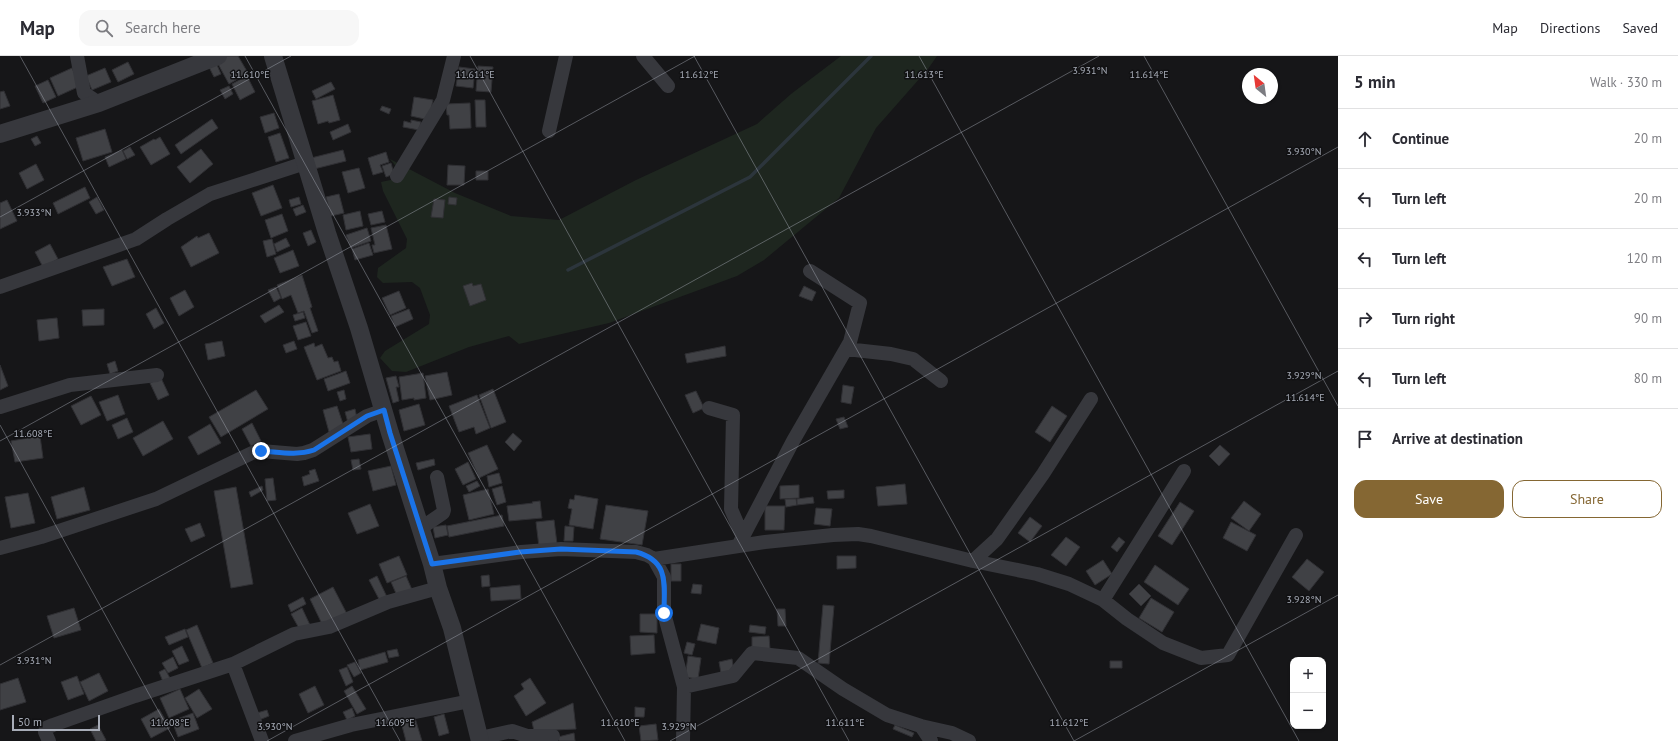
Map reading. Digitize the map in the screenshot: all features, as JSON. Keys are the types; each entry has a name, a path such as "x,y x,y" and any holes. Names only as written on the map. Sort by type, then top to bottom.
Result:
{"street":[{"path":"77,56 84,94 99,103"},
{"path":"0,134 99,103 218,56"},
{"path":"273,56 305,163 421,528 438,588 452,628 480,740 512,731 526,736 553,736"},
{"path":"396,176 443,100 454,56"},
{"path":"549,131 566,56"},
{"path":"643,56 668,86"},
{"path":"0,287 136,240 167,218 210,194 305,163"},
{"path":"741,541 793,441 850,342 860,303 810,271"},
{"path":"846,349 891,354 913,359 941,381"},
{"path":"0,407 70,385 158,375"},
{"path":"973,561 997,539 1091,399"},
{"path":"709,408 733,415 731,509 741,541"},
{"path":"0,548 41,537 156,499 213,471 257,452 298,454 314,450 367,416 384,410"},
{"path":"1103,600 1184,471"},
{"path":"421,528 443,513 444,510 437,477"},
{"path":"654,559 741,541 858,534 973,561 1037,574 1069,584 1103,600 1126,619 1163,643 1201,658 1228,655 1296,535"},
{"path":"432,564 520,552 561,549 636,552 654,559 664,577 664,613 684,687 683,741"},
{"path":"49,741 45,732 46,728 135,696 233,664 294,634 329,627 388,602 438,588"},
{"path":"684,687 733,676 752,653 798,658 844,689 887,715 921,726 952,733 969,741"},
{"path":"233,664 262,741"},
{"path":"295,741 351,725 470,701"},
{"path":"921,726 931,741"}],"shaded area":[{"path":"841,56 937,56 928,69 876,128 839,198 764,260 737,276 609,323 519,344 509,336 469,347 406,372 392,371 380,358 385,351 429,324 430,315 420,288 412,282 383,283 377,277 378,268 406,248 407,239 383,191 381,182 395,179 399,170 390,159 455,193 511,216 559,220 636,180 757,124 791,94"}],"building":[{"path":"227,56 238,56 248,73 229,84 217,62"},
{"path":"128,62 134,74 118,82 112,70"},
{"path":"216,63 221,74 214,77 209,67"},
{"path":"478,66 493,67 491,92 476,91"},
{"path":"459,67 475,69 473,88 456,86"},
{"path":"72,68 80,86 58,96 50,78"},
{"path":"105,68 111,82 92,90 86,76"},
{"path":"247,76 255,92 240,100 232,84"},
{"path":"48,80 56,97 43,103 35,86"},
{"path":"331,82 335,89 316,99 312,91"},
{"path":"229,86 233,94 225,99 220,90"},
{"path":"4,91 10,106 0,109 0,92"},
{"path":"333,95 340,120 318,124 312,101"},
{"path":"414,97 433,100 429,120 411,116"},
{"path":"475,100 485,100 486,127 476,127"},
{"path":"470,103 471,128 450,129 449,115 447,115 446,104"},
{"path":"382,106 391,109 389,114 380,110"},
{"path":"274,113 279,128 265,133 260,117"},
{"path":"212,119 218,128 181,154 175,145"},
{"path":"411,120 421,122 419,130 403,127 404,121 411,123"},
{"path":"348,124 351,132 333,140 330,132"},
{"path":"105,129 112,152 83,161 76,138"},
{"path":"280,133 289,158 276,162 268,137"},
{"path":"37,136 41,143 35,146 31,139"},
{"path":"160,137 170,154 151,165 140,147"},
{"path":"130,147 135,155 127,159 123,151"},
{"path":"201,149 213,164 190,183 177,167"},
{"path":"122,150 126,159 109,167 105,157"},
{"path":"343,150 346,161 314,169 311,158"},
{"path":"386,152 389,162 380,165 383,172 373,175 368,158"},
{"path":"391,163 394,174 386,177 382,166"},
{"path":"36,164 44,180 27,189 19,173"},
{"path":"448,165 465,166 464,185 447,185"},
{"path":"359,168 365,188 348,193 342,172"},
{"path":"476,171 488,171 488,180 476,180"},
{"path":"273,185 282,208 261,216 252,193"},
{"path":"85,187 90,198 58,214 53,203"},
{"path":"339,194 344,213 331,216 326,197"},
{"path":"97,197 104,210 96,214 89,202"},
{"path":"299,197 301,204 291,207 289,200"},
{"path":"449,197 457,198 456,205 448,204"},
{"path":"434,199 445,200 443,218 431,217"},
{"path":"7,200 17,221 0,229 0,203"},
{"path":"303,205 306,212 296,216 293,209"},
{"path":"360,211 363,226 346,230 343,215"},
{"path":"382,211 385,222 371,225 368,214"},
{"path":"282,214 288,231 271,238 265,220"},
{"path":"386,225 392,249 374,253 372,245 375,245 371,228"},
{"path":"367,228 371,241 351,248 346,235"},
{"path":"311,230 316,242 308,246 303,233"},
{"path":"209,233 219,253 191,267 181,247 197,236 198,238"},
{"path":"286,238 290,246 277,252 274,244"},
{"path":"272,239 276,254 267,257 263,241"},
{"path":"369,243 373,255 355,260 352,249"},
{"path":"50,244 58,259 43,267 35,252"},
{"path":"293,250 299,266 280,273 274,258"},
{"path":"127,259 135,277 112,286 103,267"},
{"path":"302,275 312,307 310,308 318,331 312,333 304,311 298,313 291,295 282,299 277,285"},
{"path":"472,283 473,286 481,284 486,300 470,306 463,286"},
{"path":"804,286 816,292 812,301 799,296"},
{"path":"276,287 281,298 274,302 268,290"},
{"path":"185,290 194,307 179,316 170,298"},
{"path":"399,291 406,308 390,315 382,298"},
{"path":"279,305 284,312 265,323 260,316"},
{"path":"156,308 164,323 154,329 146,314"},
{"path":"104,309 104,325 83,326 82,310"},
{"path":"409,309 413,319 395,327 391,316"},
{"path":"303,312 305,318 295,321 293,315"},
{"path":"57,318 59,338 39,341 37,320"},
{"path":"306,322 311,336 298,340 293,326"},
{"path":"222,341 225,356 208,360 205,344"},
{"path":"294,341 297,349 286,353 283,345"},
{"path":"314,343 315,347 322,344 328,358 332,357 334,362 338,361 341,371 317,380 304,347"},
{"path":"725,346 726,356 687,363 685,354"},
{"path":"115,361 118,371 110,374 107,364"},
{"path":"0,365 8,386 0,390"},
{"path":"346,371 350,383 328,391 324,379"},
{"path":"447,372 452,395 430,400 425,376"},
{"path":"423,373 426,398 402,400 399,377"},
{"path":"396,376 399,387 396,387 399,401 393,403 386,378"},
{"path":"161,378 169,395 158,400 150,383"},
{"path":"843,385 854,387 851,404 841,402"},
{"path":"493,389 506,422 491,428 479,395"},
{"path":"256,390 268,409 221,437 209,417"},
{"path":"344,390 346,399 340,401 337,392"},
{"path":"696,391 704,408 693,413 685,395"},
{"path":"118,395 125,414 107,421 99,402"},
{"path":"477,395 490,428 476,434 474,427 459,432 449,406"},
{"path":"91,396 101,415 81,425 71,406"},
{"path":"419,404 425,425 404,431 399,410"},
{"path":"337,406 344,427 329,432 323,410"},
{"path":"1052,406 1067,416 1050,442 1035,432"},
{"path":"355,409 358,423 349,426 345,412"},
{"path":"844,417 848,427 840,429 836,419"},
{"path":"127,418 133,432 118,439 112,425"},
{"path":"163,421 173,439 143,456 133,438"},
{"path":"252,423 261,441 251,446 242,429"},
{"path":"210,424 221,443 198,455 188,437"},
{"path":"513,433 522,441 514,451 505,442"},
{"path":"370,434 372,449 351,452 348,437"},
{"path":"40,436 43,458 15,462 11,441"},
{"path":"487,445 498,469 479,478 468,453"},
{"path":"1220,445 1230,454 1219,466 1209,456"},
{"path":"359,459 361,469 353,470 351,460"},
{"path":"434,459 435,465 418,470 416,463"},
{"path":"468,462 476,479 463,485 455,469"},
{"path":"391,466 396,485 373,491 368,471"},
{"path":"315,469 319,481 304,486 302,477 310,474 309,471"},
{"path":"499,473 502,483 489,487 487,476"},
{"path":"273,478 276,500 267,501 265,479"},
{"path":"477,481 480,486 469,492 466,486"},
{"path":"905,484 907,504 878,506 876,487"},
{"path":"799,485 799,498 780,499 780,486"},
{"path":"262,486 263,490 251,497 249,492"},
{"path":"502,486 506,502 497,505 492,489"},
{"path":"84,487 90,510 57,519 51,497"},
{"path":"236,487 253,584 231,588 214,491"},
{"path":"488,489 494,514 469,520 463,495"},
{"path":"844,490 844,498 828,499 827,491"},
{"path":"28,493 35,523 11,528 5,497"},
{"path":"575,495 598,499 593,529 569,525 572,509 568,508 570,499 574,500"},
{"path":"813,497 814,503 797,505 797,499"},
{"path":"785,499 796,499 797,505 786,507"},
{"path":"540,501 542,518 509,521 507,506"},
{"path":"1244,501 1261,514 1249,531 1231,518"},
{"path":"1180,502 1194,511 1172,545 1158,536"},
{"path":"370,504 379,526 357,534 348,513"},
{"path":"606,505 648,511 642,545 600,539"},
{"path":"765,506 785,506 784,530 765,530"},
{"path":"816,508 832,509 830,526 814,524"},
{"path":"502,515 504,526 449,537 447,526"},
{"path":"1030,517 1042,526 1030,542 1018,533"},
{"path":"554,520 557,544 539,547 536,522"},
{"path":"1231,522 1256,535 1247,551 1223,538"},
{"path":"200,523 205,536 191,542 185,529"},
{"path":"446,525 448,535 435,538 433,527"},
{"path":"565,526 574,527 573,541 564,541"},
{"path":"1066,537 1080,547 1066,566 1051,555"},
{"path":"1119,537 1125,542 1117,552 1111,547"},
{"path":"399,556 407,575 387,583 379,564"},
{"path":"837,556 856,556 856,568 837,569"},
{"path":"1307,559 1324,572 1309,591 1292,577"},
{"path":"1103,560 1112,574 1095,585 1086,571"},
{"path":"671,564 681,564 681,581 671,581"},
{"path":"1155,565 1189,589 1178,605 1144,582"},
{"path":"489,575 490,586 482,587 481,576"},
{"path":"377,576 387,597 380,601 369,580"},
{"path":"406,576 413,592 398,598 391,582"},
{"path":"693,584 702,585 701,594 691,593"},
{"path":"1139,584 1151,596 1141,606 1129,594"},
{"path":"520,585 521,599 491,601 490,588"},
{"path":"333,587 347,614 323,626 310,599"},
{"path":"303,597 306,604 291,612 288,605"},
{"path":"1151,598 1174,612 1162,632 1139,618"},
{"path":"823,605 834,606 829,664 818,663"},
{"path":"74,608 81,630 54,638 47,616"},
{"path":"302,608 310,625 300,630 291,614"},
{"path":"777,609 785,609 786,626 778,626"},
{"path":"640,614 657,614 657,633 640,632"},
{"path":"701,624 719,628 716,644 697,640"},
{"path":"197,625 213,663 202,668 186,630"},
{"path":"750,625 766,627 765,634 749,632"},
{"path":"185,629 188,637 169,645 165,637"},
{"path":"654,635 655,653 631,655 630,636"},
{"path":"769,636 770,649 752,650 752,637"},
{"path":"687,642 695,644 692,655 684,653"},
{"path":"182,646 189,661 179,665 172,651"},
{"path":"397,649 399,656 389,658 387,651"},
{"path":"385,652 388,662 360,670 358,660"},
{"path":"688,656 701,658 698,679 685,677"},
{"path":"173,657 178,668 168,673 162,663"},
{"path":"732,659 734,671 721,673 719,662"},
{"path":"1110,661 1122,661 1122,668 1110,668"},
{"path":"355,662 361,673 354,677 347,665"},
{"path":"347,667 353,682 346,686 339,670"},
{"path":"165,669 171,680 164,684 159,672"},
{"path":"99,673 108,691 89,701 80,682"},
{"path":"77,676 84,694 68,700 61,682"},
{"path":"18,678 26,702 0,710 0,684"},
{"path":"530,678 546,703 526,716 514,696 524,689 521,684"},
{"path":"315,686 324,705 308,713 299,694"},
{"path":"352,686 366,709 357,714 344,691"},
{"path":"180,689 189,709 169,718 160,698"},
{"path":"199,689 212,709 197,718 185,698"},
{"path":"573,703 576,729 534,731 532,722"},
{"path":"635,707 645,708 644,717 635,717"},
{"path":"352,708 355,716 347,720 343,712"},
{"path":"159,709 170,728 151,738 141,719"},
{"path":"267,710 269,716 259,720 257,713"},
{"path":"193,713 199,729 178,737 172,721"},
{"path":"444,714 449,733 439,736 434,717"},
{"path":"415,718 422,741 406,741 401,722"},
{"path":"656,724 658,740 641,741 639,726"},
{"path":"98,725 106,740 104,741 96,741 90,729"},
{"path":"895,725 914,733 912,737 893,729"},
{"path":"574,733 575,741 559,741 558,737"}],"waterway":[{"path":"568,270 750,177 871,56"}],"route":[{"path":"261,451 298,454 314,450 367,416 384,410 403,475 432,564 520,552 561,549 636,552 654,559 664,577 664,613"}]}
